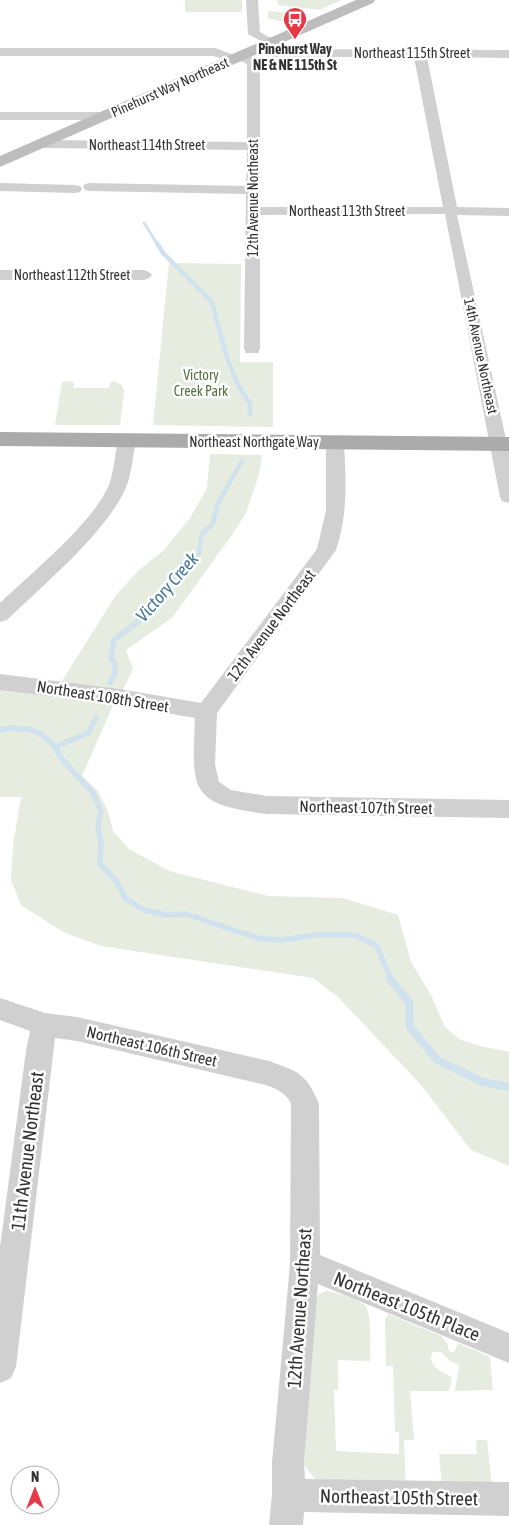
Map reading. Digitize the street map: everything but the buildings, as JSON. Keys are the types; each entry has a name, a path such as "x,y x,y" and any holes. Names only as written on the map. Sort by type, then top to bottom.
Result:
{"main road":[{"name":"Pinehurst Way Northeast","path":"0,162 368,0"},
{"name":"Northeast Northgate Way","path":"0,439 127,442 504,444"}],"street":[{"path":"252,0 254,34 272,42"},
{"name":"Northeast 115th Street","path":"256,49 276,53 509,54"},
{"path":"0,52 215,52 236,58"},
{"name":"14th Avenue Northeast","path":"420,54 451,211 504,444 509,497"},
{"name":"12th Avenue Northeast","path":"236,58 251,61 254,65 252,349"},
{"name":"Northeast 114th Street","path":"0,116 103,116"},
{"name":"Northeast 114th Street","path":"41,144 252,146"},
{"path":"0,187 75,189"},
{"path":"90,187 252,190"},
{"name":"Northeast 113th Street","path":"254,211 509,212"},
{"name":"Northeast 112th Street","path":"0,275 144,275"},
{"path":"0,615 82,535 108,505 119,482 127,442"},
{"name":"12th Avenue Northeast","path":"206,712 326,550 333,530 336,509 336,443"},
{"name":"Northeast 108th Street","path":"0,682 120,697 206,712"},
{"name":"Northeast 107th Street","path":"206,712 204,757 206,778 211,788 224,797 275,806 509,809"},
{"name":"Northeast 106th Street","path":"0,1010 45,1025 77,1029 269,1073 288,1081 300,1091"},
{"name":"11th Avenue Northeast","path":"0,1367 40,1051 45,1025"},
{"name":"12th Avenue Northeast","path":"288,1510 288,1463 304,1264 305,1104 300,1091"},
{"name":"Northeast 105th Place","path":"304,1264 509,1348"},
{"name":"Northeast 105th Street","path":"288,1510 509,1499"}],"green space":[{"path":"185,0 242,0 242,12 185,12"},
{"path":"277,0 342,0 319,10 278,5"},
{"path":"268,12 302,15 287,22 268,19"},
{"name":"Victory Creek Park","path":"169,263 241,264 240,362 273,362 273,427 153,425"},
{"path":"69,381 74,383 73,388 109,388 110,383 114,381 122,385 124,391 120,425 55,425 62,382"},
{"path":"210,454 262,455 259,474 246,513 232,535 172,618 126,650 133,669 122,692 60,684 116,595 138,571 163,551 190,518 207,488"},
{"path":"0,689 114,703 82,776 98,791 108,811 113,831 129,849 169,871 268,896 343,898 398,915 411,962 431,995 445,1027 459,1039 509,1052 509,1166 471,1150 421,1085 339,998 313,978 101,946 63,932 21,905 11,880 13,846 21,797 0,797"},
{"path":"326,1291 348,1296 363,1304 368,1311 370,1325 370,1361 338,1360 338,1390 334,1390 336,1451 399,1454 399,1432 395,1432 393,1366 386,1366 385,1319 388,1314 441,1336 447,1343 450,1353 455,1351 458,1343 490,1357 493,1390 455,1391 459,1365 450,1361 441,1352 433,1352 431,1360 433,1364 439,1370 452,1377 449,1391 410,1391 414,1440 404,1440 406,1486 315,1479 304,1465 314,1302 319,1294"},
{"path":"476,1440 487,1440 492,1485 442,1485 439,1454 477,1454"}],"waterway":[{"name":"Victory Creek","path":"144,223 158,245"},
{"name":"Victory Creek","path":"157,243 163,253 212,302 226,355 238,385 250,404 250,414"},
{"name":"Victory Creek","path":"186,562 198,556 202,534 213,523 218,503 242,461"},
{"name":"Victory Creek","path":"110,683 115,673 115,665 111,657 114,640 149,613 154,602 168,587 186,562"},
{"name":"Victory Creek","path":"55,747 88,733 96,718"},
{"path":"0,730 13,728 33,730 42,735 55,747"},
{"path":"55,747 62,759 93,793 101,811 98,827 101,843 100,864 117,882 125,898 144,910 167,915 186,914 257,938 281,940 317,935 355,935 377,946 391,980"},
{"path":"390,979 409,1002 410,1027 437,1060 483,1082 509,1087"}],"place":[{"name":"Pinehurst Way NE & NE 115th St","path":"295,40"}]}
